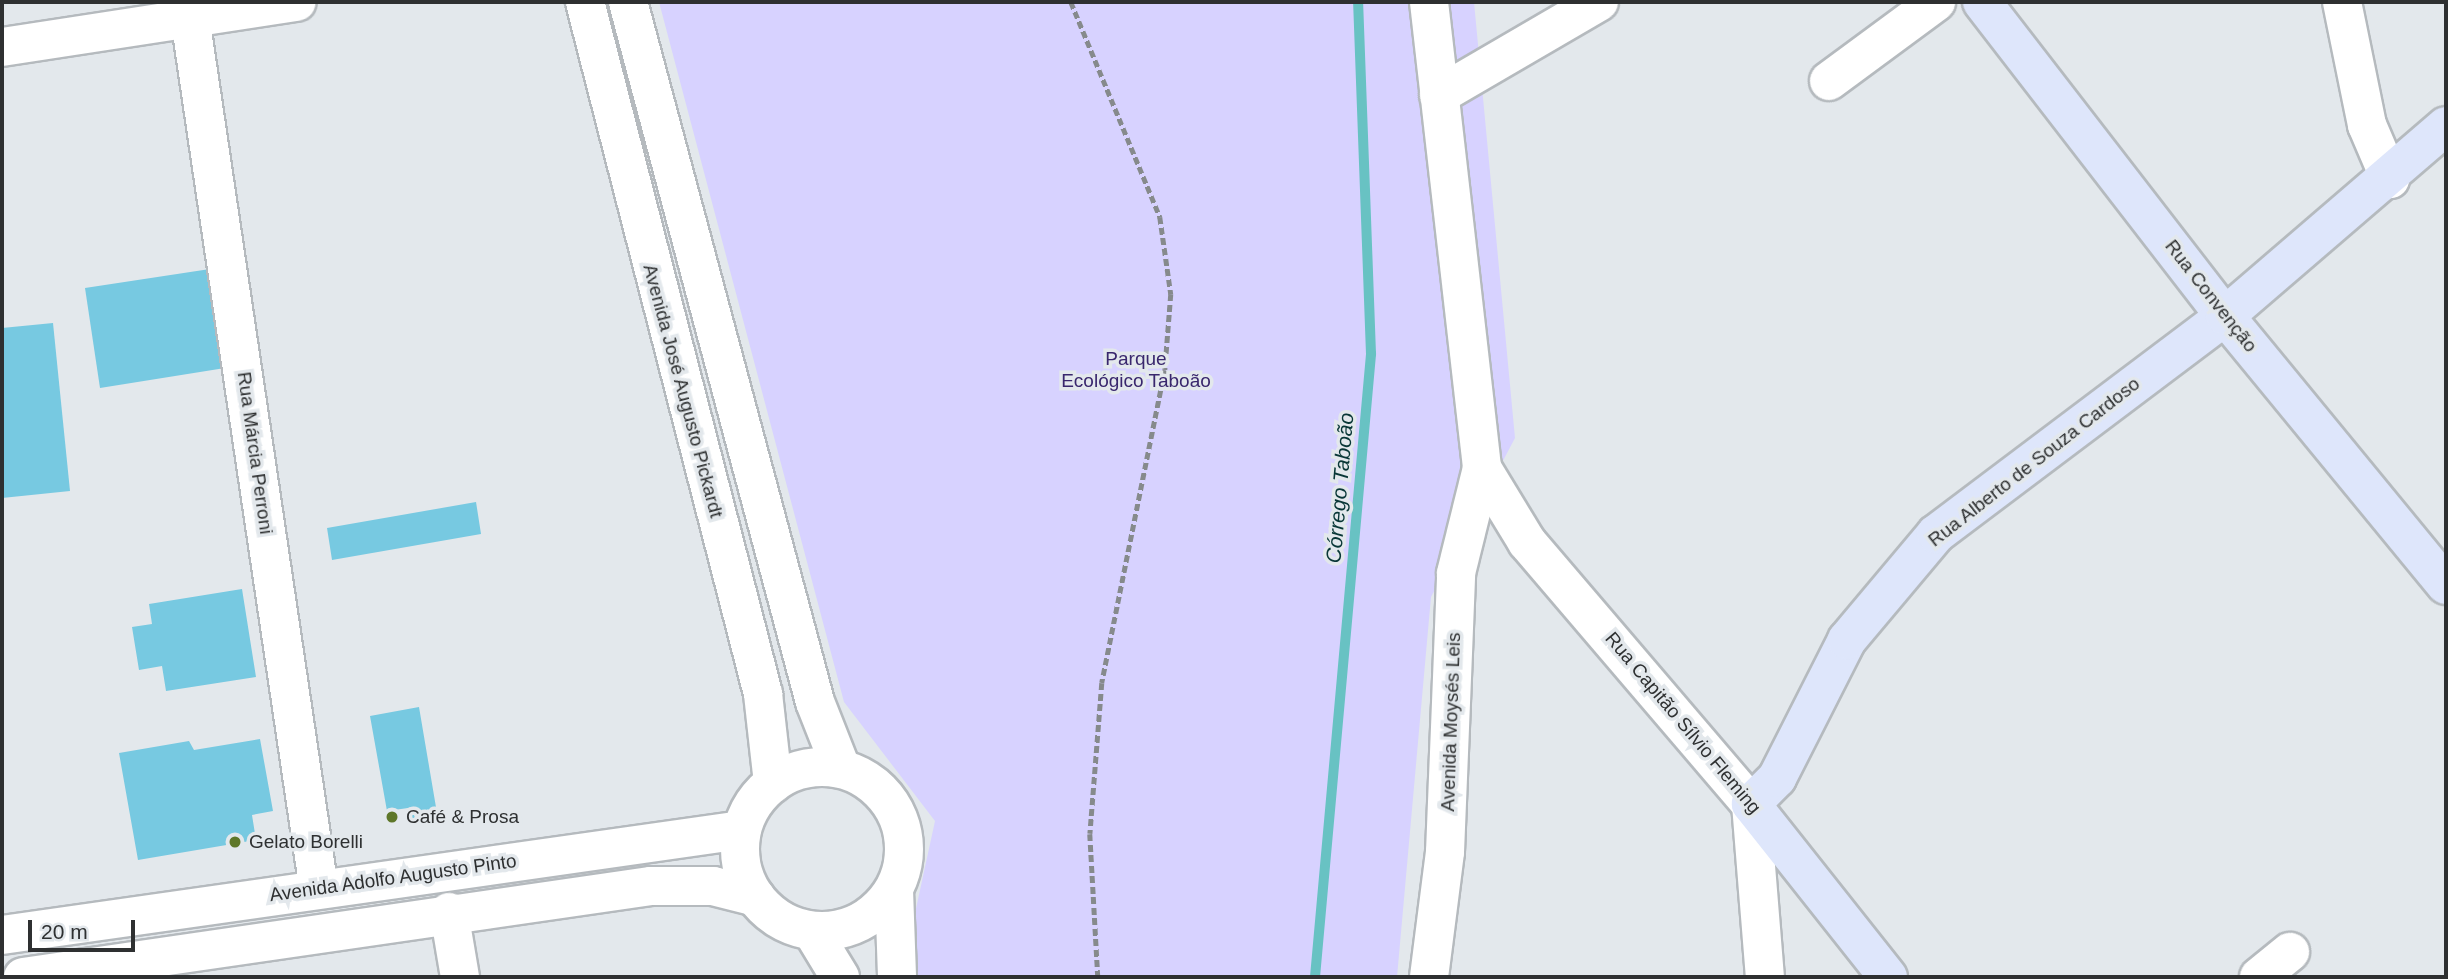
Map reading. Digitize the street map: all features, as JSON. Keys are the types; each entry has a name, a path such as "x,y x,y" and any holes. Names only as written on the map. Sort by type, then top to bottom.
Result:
{"street":[{"path":"2,47 297,2"},
{"name":"Avenida José Augusto Pickardt","path":"585,2 763,694 773,783"},
{"path":"628,2 816,702 841,768"},
{"path":"1429,2 1482,468"},
{"path":"1439,95 1598,2"},
{"path":"1829,81 1936,2"},
{"path":"2342,2 2367,125 2390,179"},
{"name":"Rua Convenção","path":"1994,10 2225,316 2446,586"},
{"name":"Rua Márcia Perroni","path":"190,18 320,889"},
{"name":"Rua Alberto de Souza Cardoso","path":"1751,804 1777,778 1847,640 1901,570 1936,534 2225,316 2390,179 2446,126"},
{"name":"Rua Capitão Sílvio Fleming","path":"1482,468 1527,542 1751,804 1888,977"},
{"name":"Avenida Moysés Leis","path":"1429,977 1446,852 1456,573 1482,468"},
{"path":"894,890 868,918 812,931 780,920 756,897 741,865 742,830 773,783 817,766 841,768 864,778 898,815 905,841 894,890 897,977"},
{"path":"1751,804 1765,977"},
{"name":"Avenida Adolfo Augusto Pinto","path":"2,935 742,830"},
{"path":"23,977 114,970 449,912 651,886 713,886 756,897"},
{"path":"449,912 460,977"},
{"path":"812,931 840,977"},
{"path":"2259,977 2290,952"}],"path":[{"path":"1071,2 1160,217 1171,295 1165,370 1102,684 1090,834 1098,977"}],"green space":[{"name":"Parque Ecológico Taboão","path":"659,2 1474,2 1515,438 1431,597 1397,977 918,977 912,927 935,821 844,702"}],"building":[{"path":"210,269 225,368 100,388 85,288"},
{"path":"53,323 70,491 2,498 2,328"},
{"path":"476,502 481,534 332,560 327,528"},
{"path":"242,589 256,677 166,691 162,666 139,670 132,627 152,624 149,604"},
{"path":"419,707 438,819 411,823 408,808 387,811 370,716"},
{"path":"260,739 273,811 252,815 256,840 138,860 119,753 189,741 194,750"}],"waterway":[{"name":"Córrego Taboão","path":"1315,977 1371,354 1358,2"}],"place":[{"name":"Café & Prosa","path":"392,817"},
{"name":"Gelato Borelli","path":"235,842"}]}
